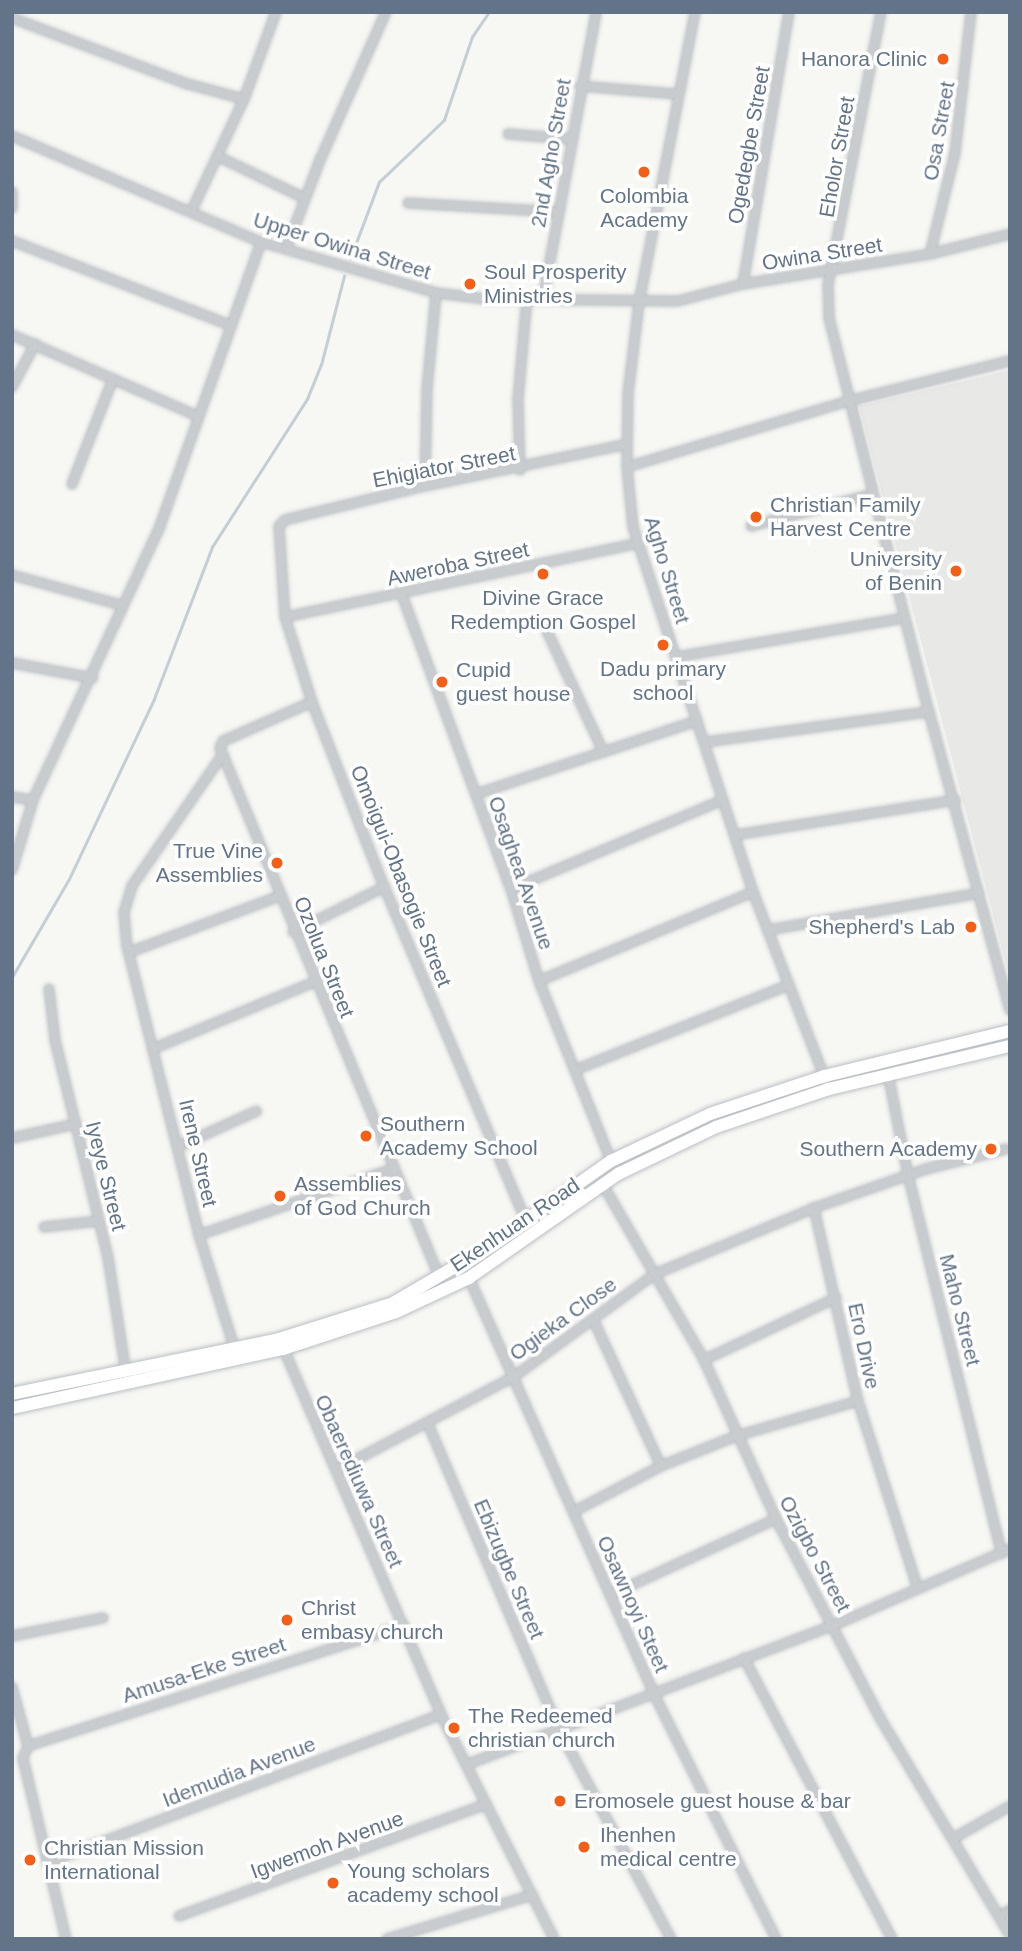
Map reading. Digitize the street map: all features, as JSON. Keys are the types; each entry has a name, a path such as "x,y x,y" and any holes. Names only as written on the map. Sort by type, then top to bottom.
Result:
{"main road":[{"name":"Ekenhuan Road","path":"281,1344 393,1303 526,1221 611,1161 710,1114 825,1076 1010,1031"},
{"name":"Ekenhuan Road","path":"12,1408 281,1344 396,1312 469,1278 603,1183 716,1127 829,1089 1010,1046"},
{"name":"Ekenhuan Road","path":"12,1394 237,1354"}],"street":[{"path":"192,210 244,99 276,12"},
{"path":"286,249 304,198 386,12"},
{"name":"2nd Agho Street","path":"543,299 580,86 596,12"},
{"name":"Agho Street","path":"695,12 676,94 639,303 628,394 627,467 638,543 706,742 753,892 829,1089"},
{"name":"Ogedegbe Street","path":"743,284 789,12"},
{"name":"Eholor Street","path":"881,12 835,267 828,284 829,318 929,712 1010,1010"},
{"name":"Osa Street","path":"930,254 955,153 971,12"},
{"path":"12,19 188,84 244,99"},
{"path":"580,86 676,94"},
{"path":"508,134 572,139"},
{"name":"Upper Owina Street","path":"12,136 192,210 261,242 436,293 639,303"},
{"path":"217,156 304,198"},
{"path":"12,192 12,208"},
{"path":"408,203 559,212"},
{"name":"Owina Street","path":"639,303 678,301 743,284 835,267 930,254 1010,234"},
{"path":"12,241 230,325"},
{"path":"12,870 33,800 93,678 121,605 160,526 261,242"},
{"path":"425,486 427,389 436,293"},
{"path":"520,470 518,399 527,299"},
{"path":"12,335 197,416"},
{"path":"12,387 35,344"},
{"path":"627,467 849,401 1010,361"},
{"path":"72,484 113,379"},
{"name":"Ehigiator Street","path":"278,536 285,520 425,486 520,470 627,444"},
{"path":"751,526 873,494"},
{"name":"Omoigui-Obasogie Street","path":"278,536 285,617 312,702 384,887 526,1221"},
{"name":"Aweroba Street","path":"285,617 401,595 638,543"},
{"path":"12,575 121,605"},
{"name":"Osaghea Avenue","path":"401,595 510,889 539,981 611,1161"},
{"path":"676,657 905,618"},
{"path":"547,631 602,749"},
{"path":"12,663 93,678"},
{"path":"223,754 223,741 312,702"},
{"path":"706,742 929,712"},
{"path":"476,794 602,749 697,721"},
{"name":"Ozolua Street","path":"223,754 293,932 439,1276"},
{"name":"Irene Street","path":"223,754 127,895 124,913 130,952 199,1235 237,1354"},
{"path":"12,797 33,800"},
{"path":"510,889 723,800"},
{"path":"735,835 955,800"},
{"path":"293,932 384,887"},
{"path":"539,981 753,892"},
{"path":"768,930 979,893"},
{"path":"130,952 279,896"},
{"path":"155,1048 314,982"},
{"path":"575,1070 789,985"},
{"name":"Iyeye Street","path":"49,989 55,1040 99,1221 126,1373"},
{"name":"Maho Street","path":"888,1074 908,1175 1006,1552"},
{"path":"179,1146 257,1111"},
{"path":"12,1138 76,1124"},
{"path":"814,1208 908,1175 1006,1149"},
{"path":"199,1235 393,1169"},
{"name":"Ozigbo Street","path":"603,1183 704,1360 776,1520 880,1718 1010,1935"},
{"name":"Ogieka Close","path":"338,1469 515,1376 655,1274 814,1208"},
{"name":"Ero Drive","path":"814,1208 858,1401 917,1586"},
{"path":"44,1227 99,1221"},
{"name":"Osawnoyi Steet","path":"469,1278 612,1594 653,1692 776,1939"},
{"path":"704,1360 836,1298"},
{"path":"593,1319 661,1466"},
{"name":"Obaerediuwa Street","path":"281,1344 338,1469 441,1715 554,1939"},
{"path":"573,1512 661,1466 736,1436 858,1401"},
{"name":"Ebizugbe Street","path":"428,1424 558,1728 671,1939"},
{"path":"612,1594 776,1520"},
{"path":"468,1764 832,1626 917,1586 1006,1552"},
{"path":"12,1636 103,1618"},
{"name":"Amusa-Eke Street","path":"28,1746 404,1625"},
{"path":"744,1658 892,1939"},
{"path":"12,1687 28,1746 23,1758 66,1939"},
{"name":"Idemudia Avenue","path":"49,1862 441,1715"},
{"name":"Igwemoh Avenue","path":"179,1916 486,1804"},
{"path":"954,1838 1010,1806"},
{"path":"387,1939 532,1895"},
{"path":"1000,1916 1010,1910"}],"shaded area":[{"name":"University of Benin","path":"1010,370 1010,979 859,406"}],"waterway":[{"path":"350,259 379,182 444,120 472,37 489,12"},
{"path":"12,977 69,879 154,699 212,547 307,399 321,365 344,276"}],"place":[{"name":"Hanora Clinic","path":"943,59"},
{"name":"Colombia Academy","path":"644,172"},
{"name":"Soul Prosperity Ministries","path":"470,284"},
{"name":"Christian Family Harvest Centre","path":"756,517"},
{"name":"University of Benin","path":"956,571"},
{"name":"Divine Grace Redemption Gospel","path":"543,574"},
{"name":"Dadu primary school","path":"663,645"},
{"name":"Cupid guest house","path":"442,682"},
{"name":"True Vine Assemblies","path":"277,863"},
{"name":"Shepherd's Lab","path":"971,927"},
{"name":"Southern Academy School","path":"366,1136"},
{"name":"Southern Academy","path":"991,1149"},
{"name":"Assemblies of God Church","path":"280,1196"},
{"name":"Christ embasy church","path":"287,1620"},
{"name":"The Redeemed christian church","path":"454,1728"},
{"name":"Eromosele guest house & bar","path":"560,1801"},
{"name":"Ihenhen medical centre","path":"584,1847"},
{"name":"Christian Mission International","path":"30,1860"},
{"name":"Young scholars academy school","path":"333,1883"}]}
